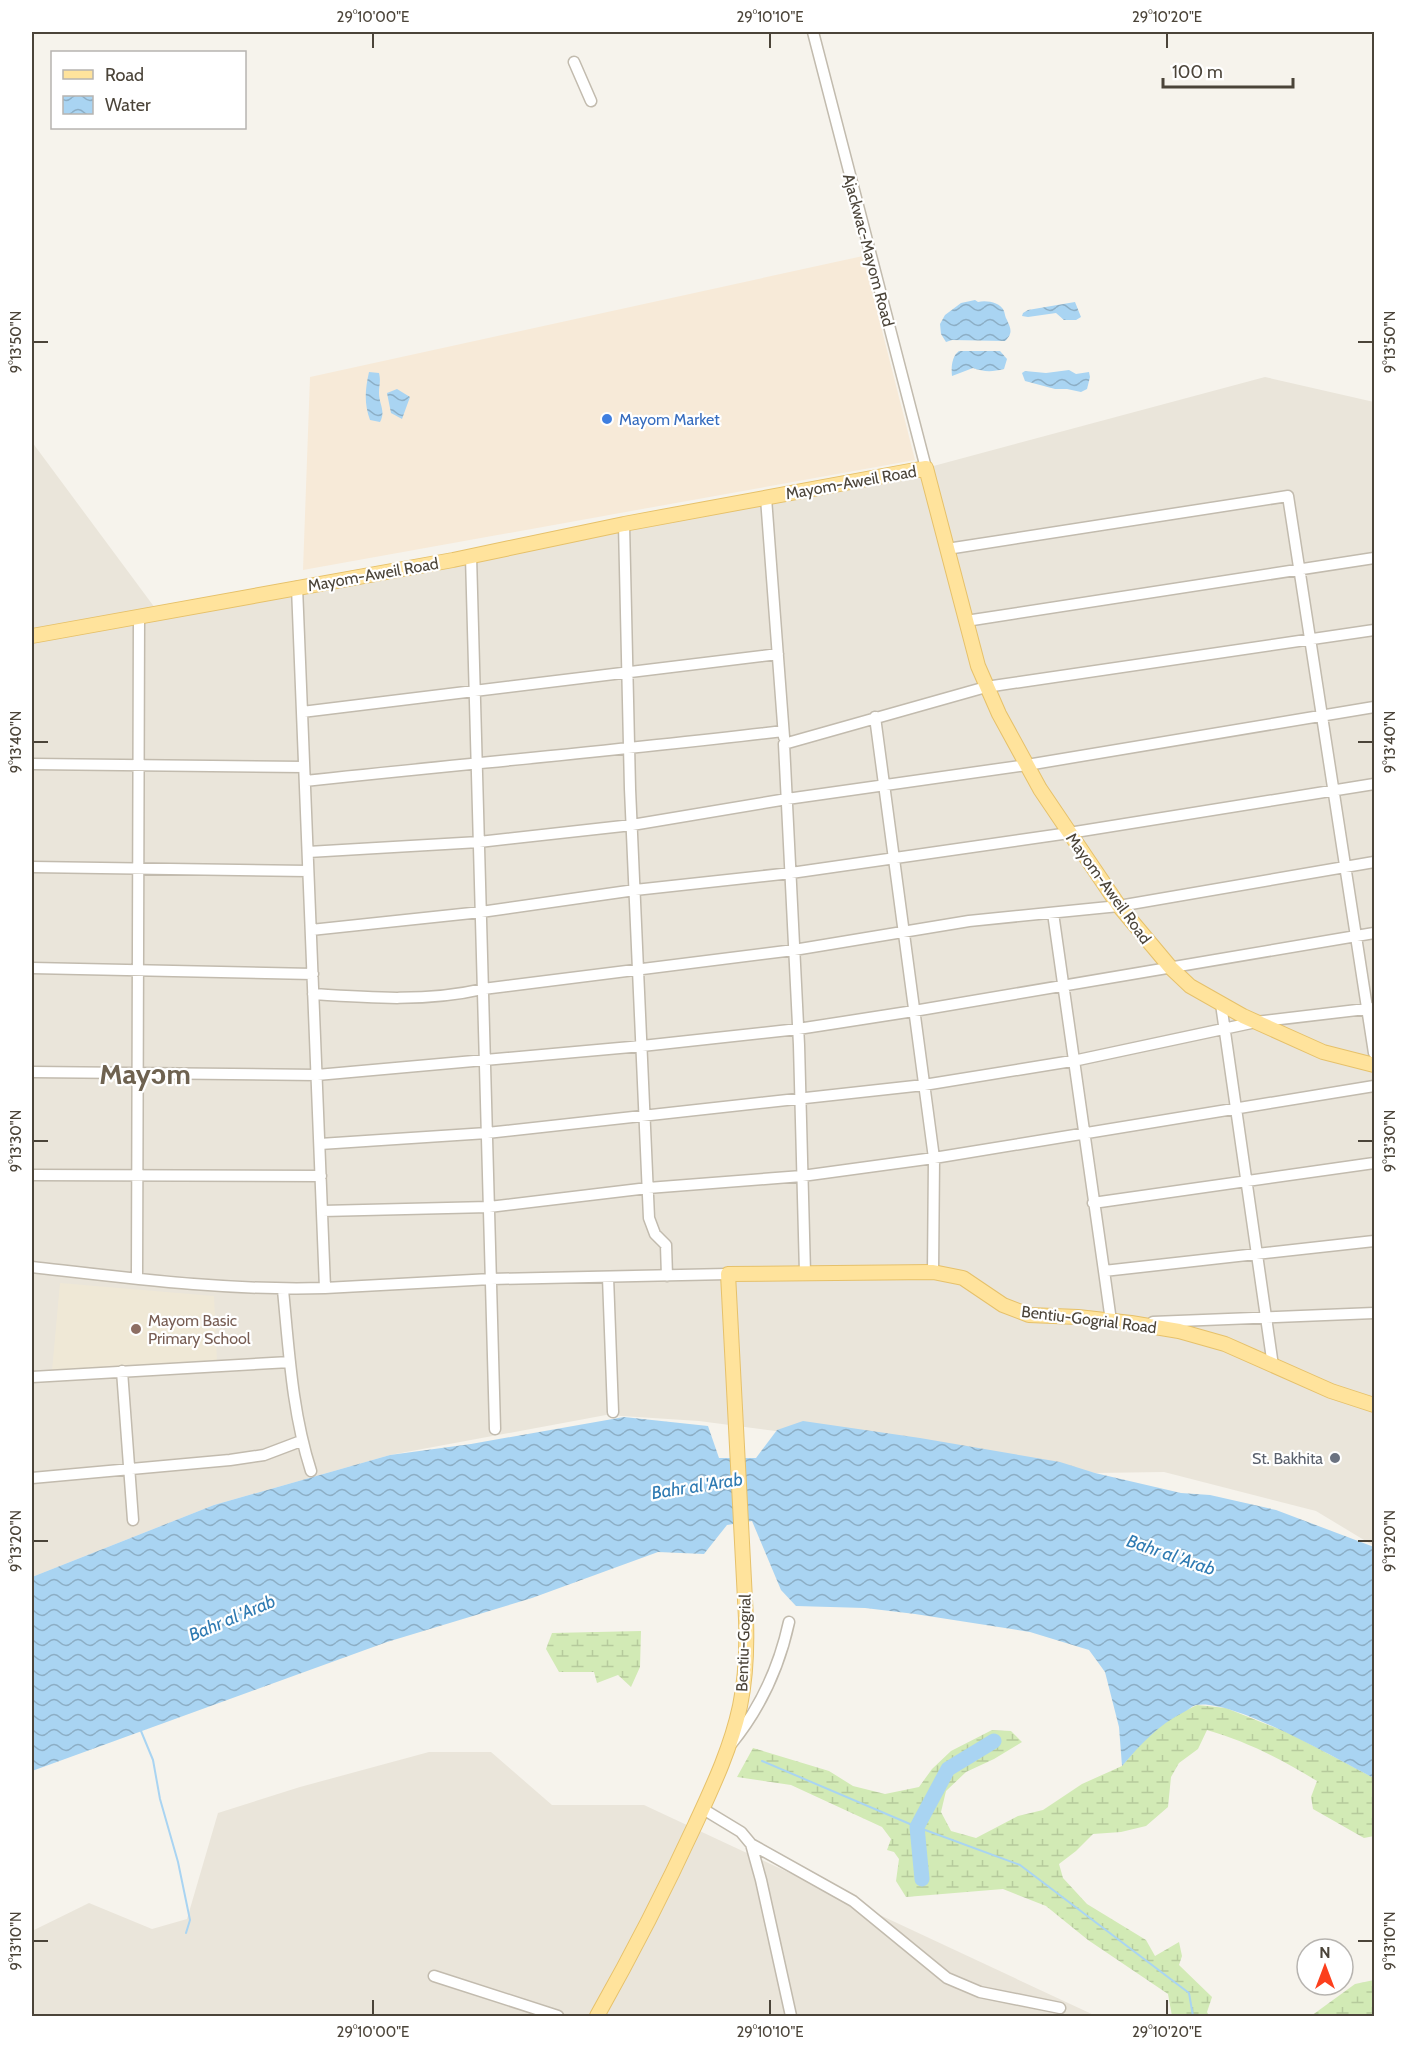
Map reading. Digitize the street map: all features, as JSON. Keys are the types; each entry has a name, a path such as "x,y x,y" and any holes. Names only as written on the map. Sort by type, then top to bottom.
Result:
{"main road":[{"name":"Mayom-Aweil Road","path":"32,636 471,556 624,524 926,468 978,666 986,687 1027,765 1069,833 1119,906 1171,968 1190,986 1256,1022 1323,1052 1374,1065"},
{"name":"Bentiu-Gogrial Road","path":"728,1274 933,1272 963,1278 1003,1305 1029,1315 1078,1317 1179,1331 1225,1344 1331,1392 1374,1405"},
{"name":"Bentiu-Gogrial","path":"597,2016 645,1930 702,1809 727,1749 740,1706 745,1674 746,1630 728,1274"}],"street":[{"name":"Ajackwac-Mayom Road","path":"813,32 926,468"},
{"path":"574,62 591,101"},
{"path":"947,549 1288,496 1356,936 1371,1009 1374,1053"},
{"path":"766,498 791,873 805,1273"},
{"path":"624,524 632,825 648,1188 650,1218 656,1234 666,1245 668,1276"},
{"path":"471,556 495,1429"},
{"path":"966,621 1374,558"},
{"path":"297,587 325,1288"},
{"path":"138,1279 139,616"},
{"path":"784,744 986,687 1374,630"},
{"path":"302,712 778,654"},
{"path":"308,852 479,842 632,825 787,799 1027,765 1374,707"},
{"path":"875,717 934,1158 933,1272"},
{"path":"305,781 630,750 783,731"},
{"path":"32,764 304,767"},
{"path":"311,930 481,912 635,890 791,873 1069,833 1374,784"},
{"path":"314,994 391,999 460,994 483,989 794,950 969,921 1119,906 1374,862"},
{"path":"32,867 308,871"},
{"path":"1053,913 1111,1321"},
{"path":"32,1072 317,1075 642,1046 798,1029 1374,933"},
{"path":"32,968 313,974"},
{"path":"1221,1004 1273,1366"},
{"path":"320,1144 487,1133 924,1085 1073,1061 1256,1022 1371,1009"},
{"path":"322,1210 489,1207 648,1188 802,1176 934,1158 1374,1086"},
{"path":"1093,1203 1374,1163"},
{"path":"32,1175 321,1176"},
{"path":"1104,1271 1374,1241"},
{"path":"32,1268 200,1286 283,1290 491,1279 728,1274"},
{"path":"608,1277 614,1412"},
{"path":"283,1290 295,1409 301,1441 311,1471"},
{"path":"1131,1323 1374,1313"},
{"path":"32,1377 290,1362"},
{"path":"123,1371 133,1520"},
{"path":"32,1478 230,1460 264,1455 301,1441"},
{"path":"727,1749 752,1719 765,1694 776,1667 789,1622"},
{"path":"702,1809 741,1832 751,1844 854,1901 947,1978 980,1992 1060,2008"},
{"path":"751,1844 791,2016"},
{"path":"434,1976 558,2016"}],"shaded area":[{"name":"Mayom Market","path":"863,256 915,460 303,570 310,377"},
{"path":"1265,377 1374,402 1374,1546 1316,1511 1164,1472 1095,1473 699,1421 606,1415 390,1455 214,1505 32,1577 32,442 158,612 926,468"},
{"name":"Mayom Basic Primary School","path":"60,1283 214,1296 217,1362 52,1371"},
{"path":"429,1752 491,1752 552,1805 644,1805 1096,2016 32,2016 32,1931 89,1903 152,1929 187,1919 218,1813 300,1787"}],"green space":[{"path":"641,1631 640,1667 631,1687 618,1675 597,1683 594,1672 559,1672 546,1649 552,1633"},
{"path":"1197,1705 1226,1708 1291,1734 1374,1778 1374,1836 1364,1838 1313,1809 1311,1797 1317,1781 1264,1752 1207,1730 1198,1749 1179,1763 1171,1777 1168,1807 1146,1826 1121,1832 1093,1834 1059,1864 1063,1878 1087,1904 1146,1940 1155,1956 1179,1942 1182,1956 1179,1965 1212,1997 1207,2012 1209,2016 1172,2016 1168,1994 1088,1940 1046,1906 1003,1889 906,1897 896,1881 899,1859 894,1852 887,1850 891,1839 882,1827 791,1785 737,1777 753,1748 829,1771 853,1786 885,1794 919,1787 932,1769 951,1751 992,1730 1011,1731 1022,1742 966,1772 946,1791 941,1812 951,1831 976,1838 1018,1816 1043,1810 1082,1784 1122,1766 1145,1738 1170,1718"},
{"path":"1374,1980 1374,2016 1311,2016 1337,1997 1355,1997 1355,1984"}],"water":[{"path":"975,300 992,302 1002,308 1010,328 1008,338 1005,341 952,340 946,342 941,334 940,324 945,315 961,303"},
{"path":"1075,302 1081,317 1076,320 1064,320 1056,313 1022,316 1028,310"},
{"path":"959,351 1000,351 1007,359 1004,369 988,371 973,368 952,376 952,362"},
{"path":"1069,370 1076,374 1089,372 1087,389 1081,392 1055,389 1025,381 1022,373 1025,371 1046,373"},
{"path":"369,372 379,373 379,397 382,411 380,422 370,420 367,408 366,391"},
{"path":"397,389 410,397 402,419 391,413 387,393"},
{"name":"Bahr al 'Arab","path":"624,1417 708,1426 719,1458 756,1458 777,1430 803,1421 1060,1462 1095,1473 1181,1493 1210,1495 1276,1510 1374,1547 1374,1778 1259,1720 1213,1705 1196,1705 1166,1723 1122,1766 1119,1727 1105,1672 1089,1650 1030,1632 915,1614 865,1608 796,1606 781,1590 752,1521 727,1525 704,1554 658,1552 532,1598 387,1642 32,1771 32,1577 214,1505 390,1455 471,1444"}],"waterway":[{"path":"141,1731 153,1760 160,1799 178,1862 190,1920 186,1933"},
{"path":"922,1879 917,1827 948,1769 994,1741"},
{"path":"762,1761 917,1827 1020,1865 1189,1993 1193,2016"}],"place":[{"name":"Mayom Market","path":"607,419"},
{"name":"Mayom Basic Primary School","path":"136,1329"},
{"name":"St. Bakhita","path":"1335,1458"}],"district":[{"name":"Mayɔm","path":"145,1074"}]}
